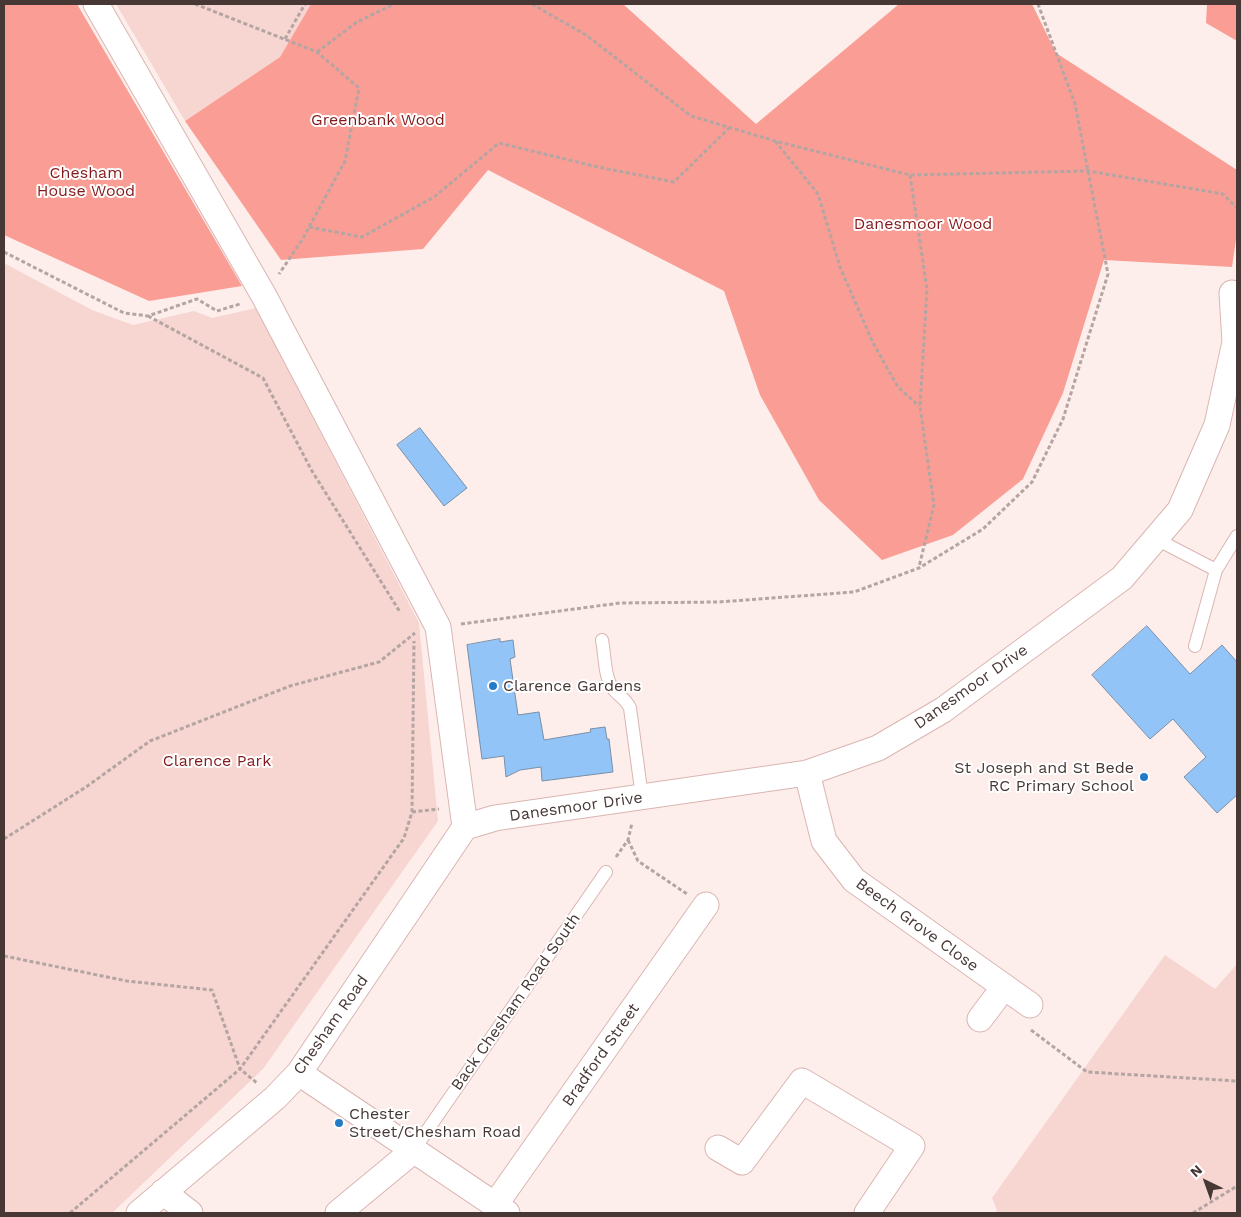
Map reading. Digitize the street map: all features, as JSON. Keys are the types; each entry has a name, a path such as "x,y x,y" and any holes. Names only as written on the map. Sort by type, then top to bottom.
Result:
{"street":[{"path":"96,4 264,296 438,627 465,827"},
{"name":"Danesmoor Drive","path":"465,827 495,818 807,773 878,748 943,710 1122,578 1180,510 1218,425 1235,342 1232,293"},
{"name":"Beech Grove Close","path":"807,773 824,841 854,880 1030,1005"},
{"name":"Chesham Road","path":"139,1213 275,1098 299,1073 465,827"},
{"name":"Bradford Street","path":"501,1209 706,905"},
{"path":"980,1019 1004,987"},
{"path":"299,1073 501,1209"},
{"path":"718,1148 742,1162 802,1081 912,1146 867,1213"},
{"name":"Back Chesham Road South","path":"342,1212 413,1151"},
{"path":"163,1192 190,1213"}],"lane":[{"path":"1195,646 1216,570 1237,536"},
{"path":"1156,539 1216,570"},
{"path":"602,640 610,682 630,708 640,798"},
{"name":"Back Chesham Road South","path":"413,1151 606,872"}],"path":[{"path":"148,316 197,299 217,311 264,296 310,227 345,161 359,88 316,52 195,4"},
{"path":"285,39 304,4"},
{"path":"316,52 356,22 394,4"},
{"path":"532,4 586,35 691,116 729,128 910,175 1088,171 1223,194 1237,208"},
{"path":"4,839 86,787 150,741 290,686 378,662 414,634 438,627 620,602 718,602 854,592 919,568 983,529 1032,482 1063,419 1108,274 1074,104 1038,4"},
{"path":"310,227 362,237 434,196 499,143 674,182 729,128"},
{"path":"775,141 818,194 840,267 873,343 898,388 920,407"},
{"path":"910,175 927,289 920,407 934,505 919,568"},
{"path":"4,252 124,313 148,316 263,378 312,471 404,617"},
{"path":"70,1213 240,1068 404,838 412,812 414,634 408,625"},
{"path":"606,872 628,840 640,798"},
{"path":"628,840 638,861 660,878 706,905"},
{"path":"4,956 126,981 212,990 240,1068 275,1098"},
{"path":"1030,1005 1028,1027 1087,1072 1237,1081"},
{"path":"1193,1213 1237,1186"}],"green space":[{"name":"Chesham House Wood","path":"4,4 77,4 242,286 149,301 4,235"},
{"path":"116,4 311,4 280,57 185,121"},
{"name":"Danesmoor Wood","path":"311,4 623,4 756,124 899,4 1032,4 1056,53 1237,170 1237,233 1232,267 1104,260 1063,393 1023,479 953,535 882,560 819,500 760,395 724,291 488,170 423,249 281,260 185,121 280,57"},
{"path":"1207,4 1237,4 1237,41 1206,23"},
{"name":"Clarence Park","path":"4,263 92,310 133,325 194,311 212,318 256,308 419,623 438,821 263,1069 112,1213 4,1213"},
{"path":"1165,955 1215,989 1237,964 1237,1213 995,1213 997,1210 992,1198"}],"building":[{"path":"420,428 467,488 444,506 397,445"},
{"path":"1147,626 1190,674 1222,645 1237,662 1237,795 1217,813 1184,777 1206,757 1173,719 1150,739 1092,675"},
{"name":"Clarence Gardens","path":"500,639 500,642 513,640 515,657 510,659 518,715 539,712 544,740 591,732 590,729 605,727 607,739 609,739 613,772 542,781 541,767 520,770 506,777 504,756 482,759 467,645"}],"place":[{"name":"Clarence Gardens","path":"493,686"},
{"name":"St Joseph and St Bede RC Primary School","path":"1144,777"},
{"name":"Chester Street/Chesham Road","path":"339,1123"}],"park label":[{"name":"Greenbank Wood","path":"378,120"}]}
